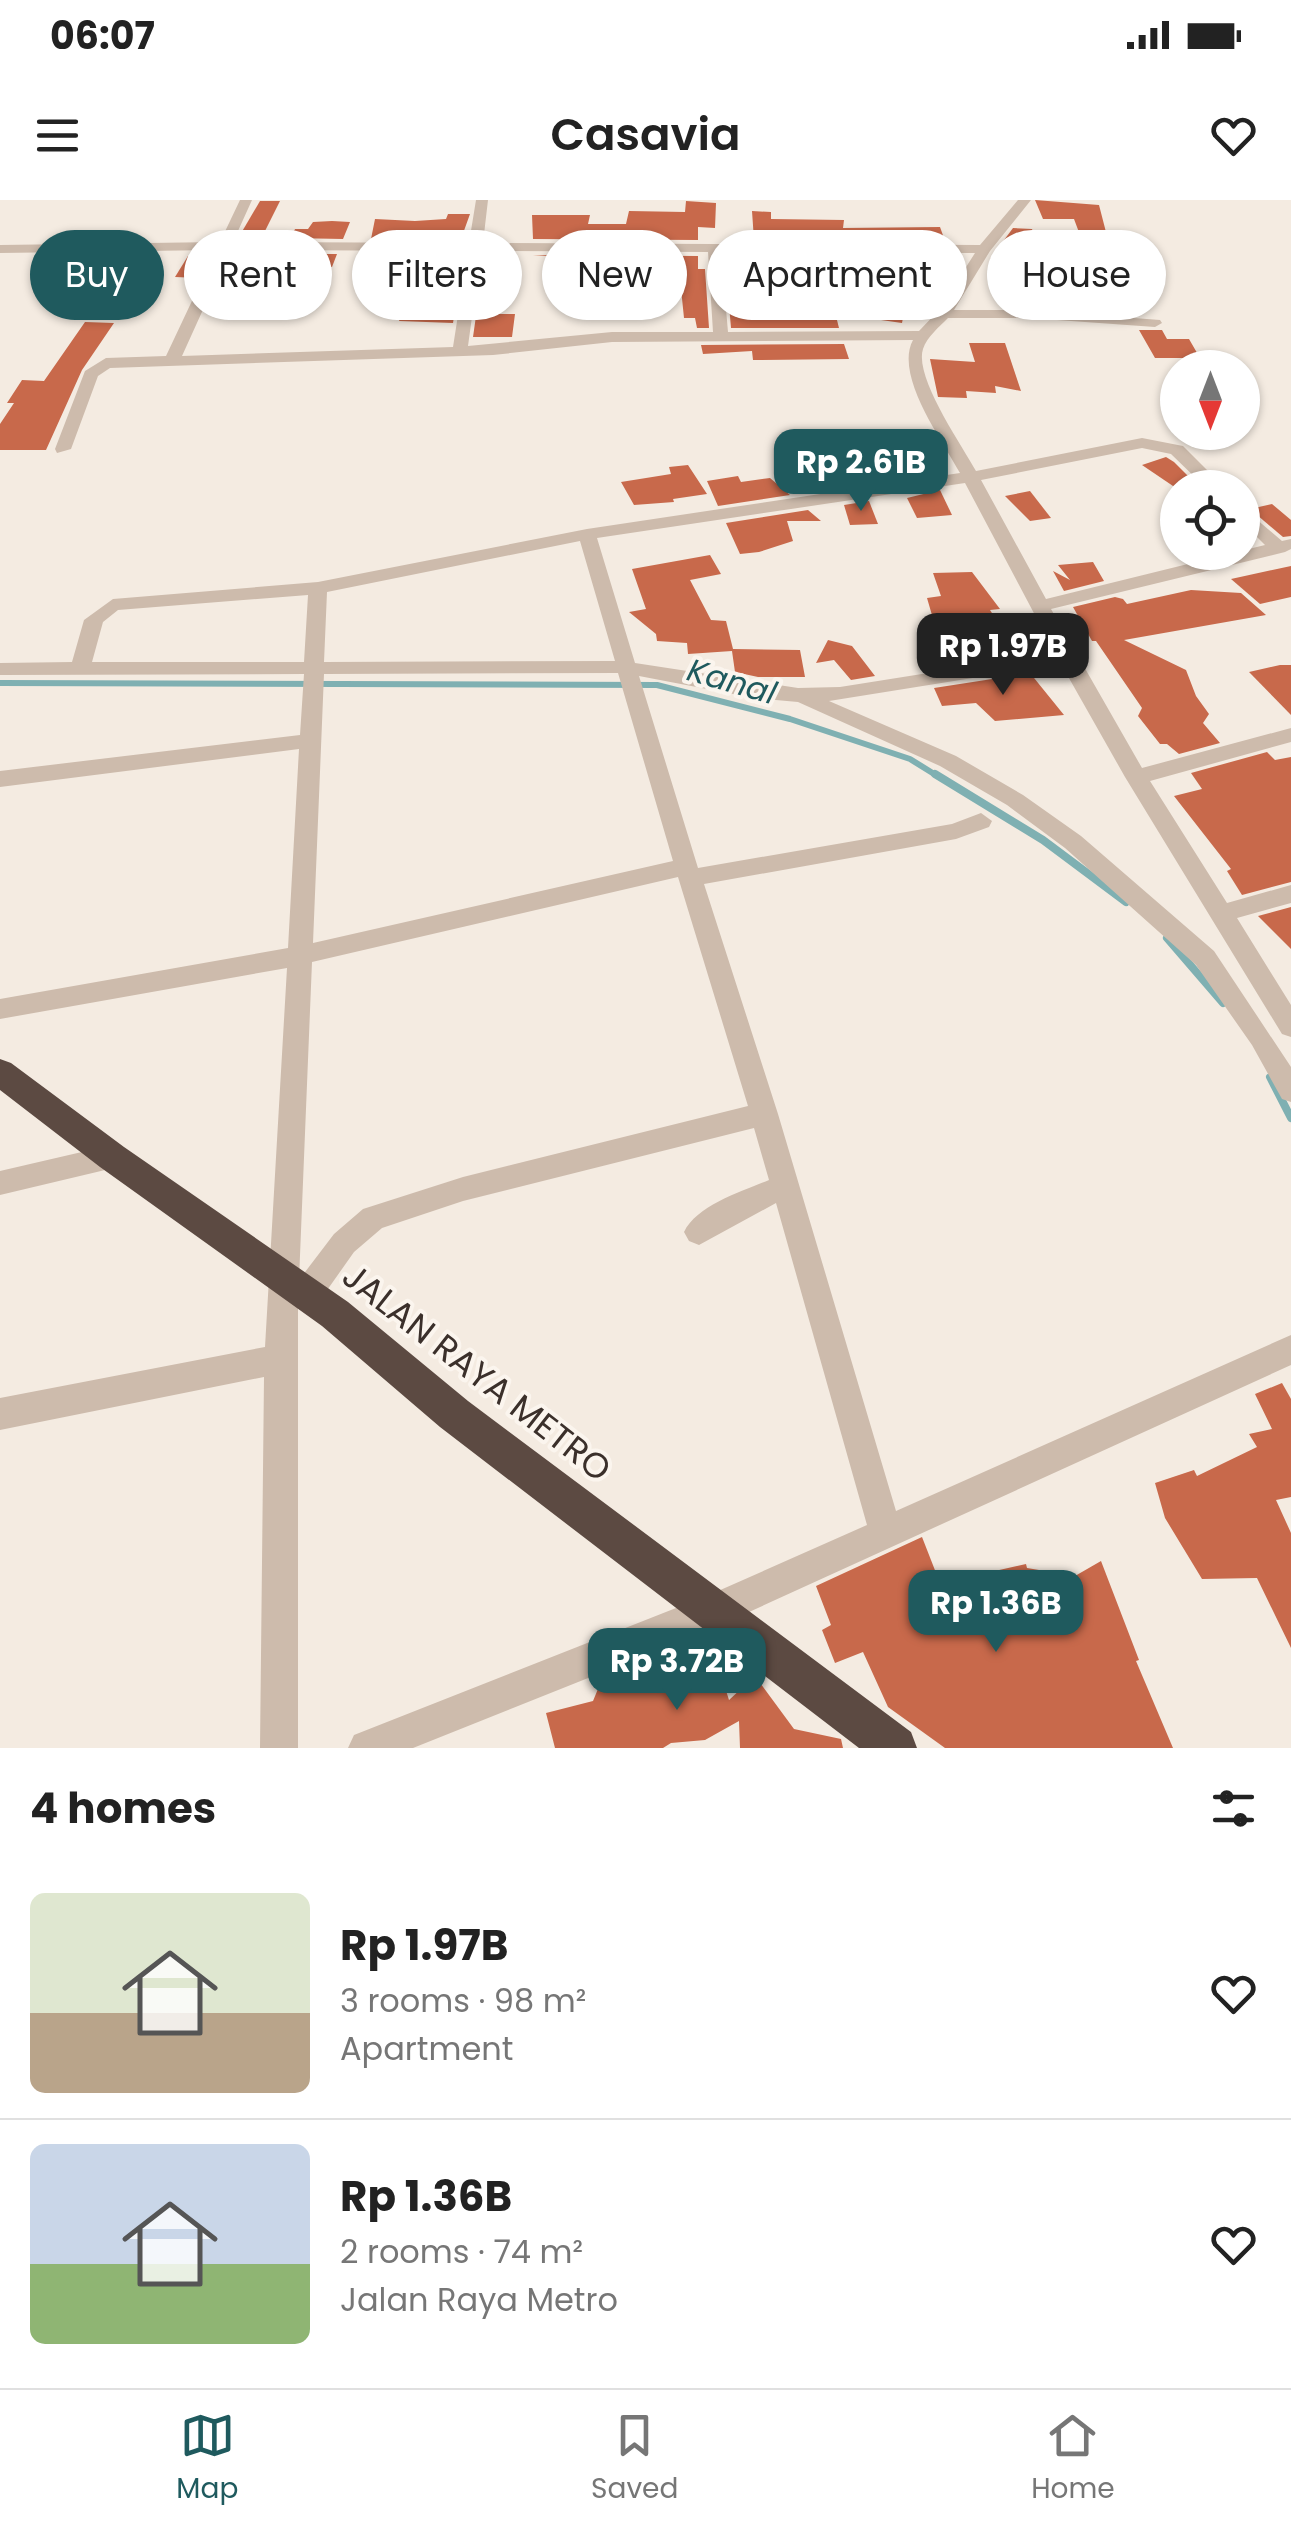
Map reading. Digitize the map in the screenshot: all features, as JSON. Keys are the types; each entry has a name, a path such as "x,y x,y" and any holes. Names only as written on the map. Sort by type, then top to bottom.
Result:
{"highway":[{"name":"JALAN RAYA METRO","path":"0,1072 112,1157 295,1284 454,1414 895,1748"}],"street":[{"path":"230,230 246,200"},
{"path":"478,230 482,200"},
{"path":"967,277 984,249 1025,200"},
{"path":"0,250 184,247"},
{"path":"522,248 707,247"},
{"path":"967,249 984,249"},
{"path":"967,314 1155,323"},
{"path":"172,360 191,320"},
{"path":"460,351 465,320"},
{"path":"720,320 721,336"},
{"path":"938,320 914,352 917,378 1136,778 1291,1027"},
{"path":"63,449 91,374 99,366 460,351 612,338 923,335"},
{"path":"80,668 94,620 112,605 318,588 586,534 971,477 1156,444 1176,450 1198,470"},
{"path":"1260,526 1285,546"},
{"path":"586,534 610,600 626,673 764,1114 782,1187 886,1534"},
{"path":"1040,606 1285,546"},
{"path":"278,1748 280,1359 295,1284 298,956 318,588"},
{"path":"0,669 80,668 311,680 626,673 798,696 840,694 1068,657"},
{"path":"798,696 948,761 1016,800 1073,842 1206,958 1261,1038 1291,1091"},
{"path":"1136,778 1291,735"},
{"path":"0,780 308,741"},
{"path":"0,1008 298,956 687,872 956,831 980,821"},
{"path":"1223,913 1291,894"},
{"path":"295,1284 373,1218 463,1189 764,1114"},
{"path":"0,1184 112,1157"},
{"path":"699,1232 736,1208 782,1187"},
{"path":"368,1748 716,1610 1291,1350"},
{"path":"0,1414 280,1359"}],"building":[{"path":"1035,200 1099,205 1105,230 1078,230 1074,219 1043,219"},
{"path":"260,201 280,201 266,230 243,230"},
{"path":"686,201 716,203 715,228 698,227 698,240 687,240 687,230 542,230 542,239 533,239 532,215 590,215 588,224 626,224 629,211 685,212"},
{"path":"752,211 771,212 771,219 844,220 843,228 941,230 753,230"},
{"path":"448,214 470,214 464,230 373,230 375,219 446,219"},
{"path":"313,222 350,222 343,239 332,239 332,230 295,230 308,229"},
{"path":"687,256 698,256 698,269 705,269 709,328 697,328 695,318 687,318"},
{"path":"184,262 184,277 175,277"},
{"path":"399,320 453,320 453,323"},
{"path":"475,320 514,320 512,337 473,337"},
{"path":"730,320 837,320 839,328 731,328"},
{"path":"85,322 114,323 82,370 46,450 0,450 0,424 14,403 7,403 22,380 44,381"},
{"path":"1139,330 1162,330 1167,339 1189,339 1195,350 1160,350 1160,358 1155,358"},
{"path":"969,343 1005,343 1021,391 995,386 996,393 966,391 967,398 938,397 930,359 975,362"},
{"path":"844,344 849,359 753,360 752,351 703,354 701,345"},
{"path":"1166,457 1182,470 1160,470 1160,477 1142,465"},
{"path":"688,465 707,494 634,505 621,482 671,474 669,467"},
{"path":"738,476 741,482 770,478 790,495 718,506 707,481"},
{"path":"940,490 952,515 917,518 907,498"},
{"path":"1030,491 1051,518 1030,521 1005,496"},
{"path":"869,501 878,524 850,525 844,505"},
{"path":"1272,504 1291,520 1291,536 1283,537 1260,517 1260,507"},
{"path":"808,510 821,521 787,521 793,541 759,552 740,554 726,523"},
{"path":"710,555 721,574 690,580 711,620 726,621 733,649 800,650 805,677 758,677 735,672 732,651 688,654 687,643 657,641 656,634 629,612 646,609 632,569"},
{"path":"1093,562 1104,581 1064,591 1053,571 1070,580 1058,565"},
{"path":"1291,566 1291,597 1260,604 1231,579"},
{"path":"972,572 1000,609 990,610 1019,655 961,664 934,622 927,598 941,596 933,573"},
{"path":"1191,590 1241,593 1266,615 1124,640 1186,670 1196,696 1209,714 1203,723 1220,743 1179,754 1167,744 1160,744 1138,716 1142,708 1096,641 1092,641 1073,607 1115,597 1127,604"},
{"path":"828,640 852,646 875,676 851,680 834,660 816,663"},
{"path":"1291,665 1291,715 1249,672"},
{"path":"1030,673 1064,715 995,721 976,703 942,706 934,688"},
{"path":"1267,752 1275,760 1291,757 1291,882 1242,895 1227,871 1231,869 1174,796 1202,789 1191,773"},
{"path":"1291,907 1291,949 1258,916"},
{"path":"1282,1383 1291,1399 1291,1497 1276,1500 1291,1533 1291,1648 1257,1578 1202,1579 1165,1518 1155,1483 1194,1470 1197,1476 1257,1447 1249,1434 1272,1429 1255,1394"},
{"path":"922,1537 947,1601 988,1585 986,1573 1026,1564 1027,1568 1075,1576 1101,1561 1139,1660 1136,1661 1173,1748 945,1748 888,1707 863,1652 835,1663 822,1630 831,1625 816,1586"},
{"path":"697,1648 714,1676 721,1675 729,1700 755,1676 794,1729 841,1739 843,1748 740,1748 739,1721 705,1740 671,1743 663,1748 555,1748 546,1713 593,1701 600,1684 653,1671 652,1667"}],"waterway":[{"name":"Kanal","path":"0,683 657,685 790,719 910,759 939,777"},
{"name":"Kanal","path":"935,774 1043,840 1126,902"},
{"name":"Kanal","path":"1167,938 1223,1003"},
{"name":"Kanal","path":"1270,1077 1291,1118"}]}
